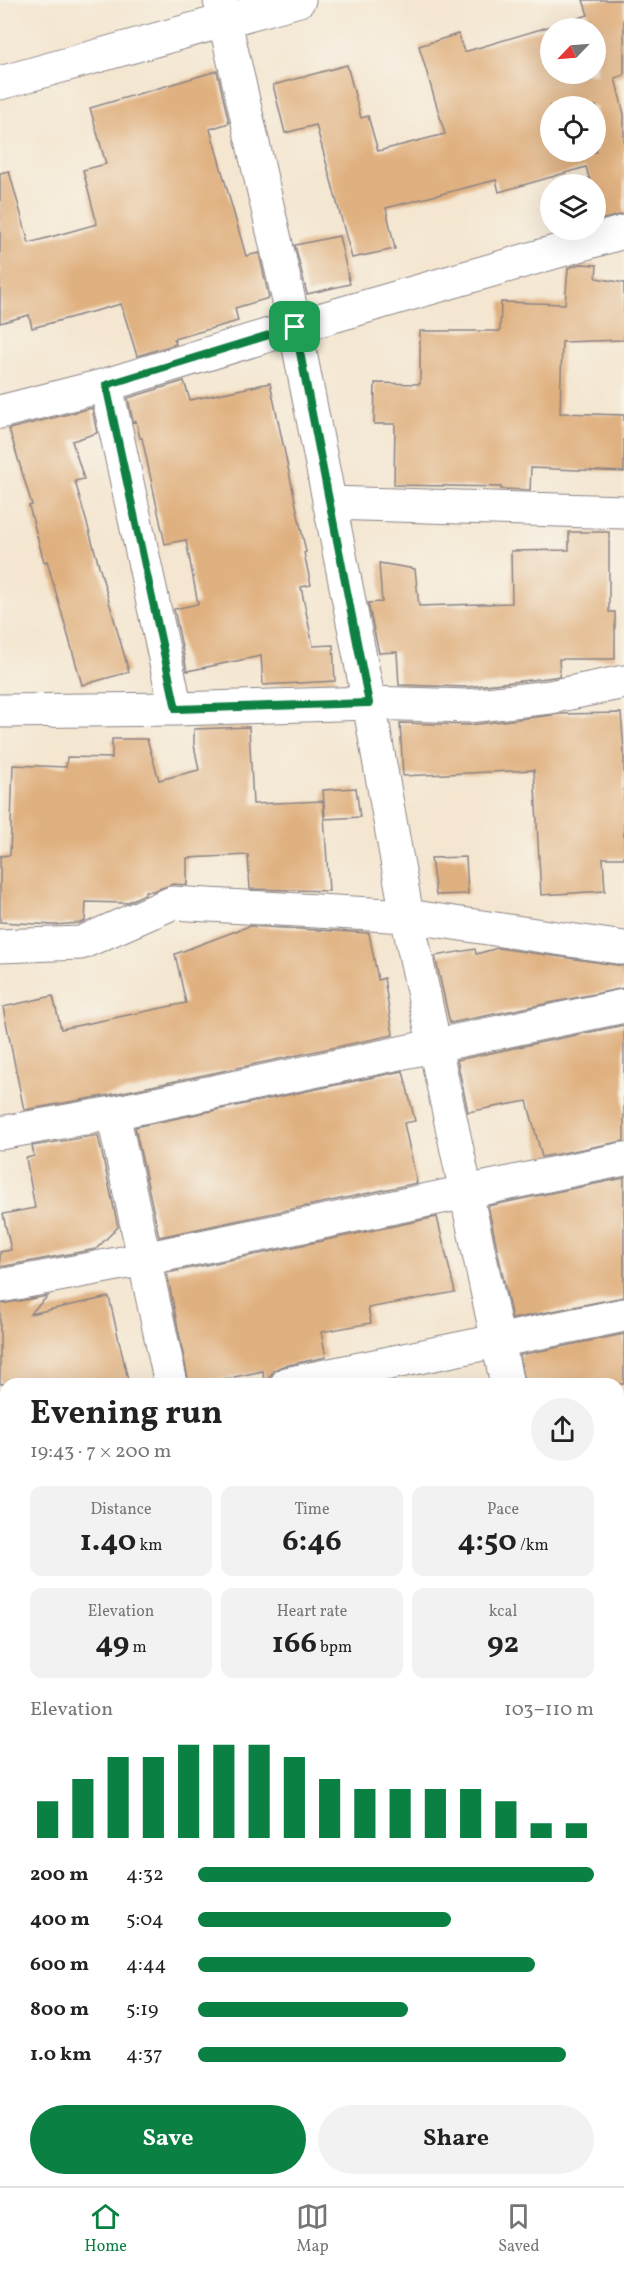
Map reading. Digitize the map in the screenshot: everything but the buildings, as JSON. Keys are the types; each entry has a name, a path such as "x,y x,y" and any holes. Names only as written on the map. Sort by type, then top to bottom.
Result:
{"street":[{"path":"0,83 222,10 299,0"},
{"path":"222,10 295,327 369,703 407,916 506,1378"},
{"path":"0,412 106,385 295,327 624,232"},
{"path":"106,385 176,709"},
{"path":"329,503 624,512"},
{"path":"0,711 176,709 369,703 468,706 550,697 624,682"},
{"path":"0,946 81,943 172,903 407,916 624,948"},
{"path":"0,1133 113,1113 624,1006"},
{"path":"113,1113 170,1378"},
{"path":"0,1286 144,1259 624,1159"},
{"path":"315,1378 624,1315"}],"route":[{"path":"295,327 369,703 176,709 106,385 295,327"}]}
